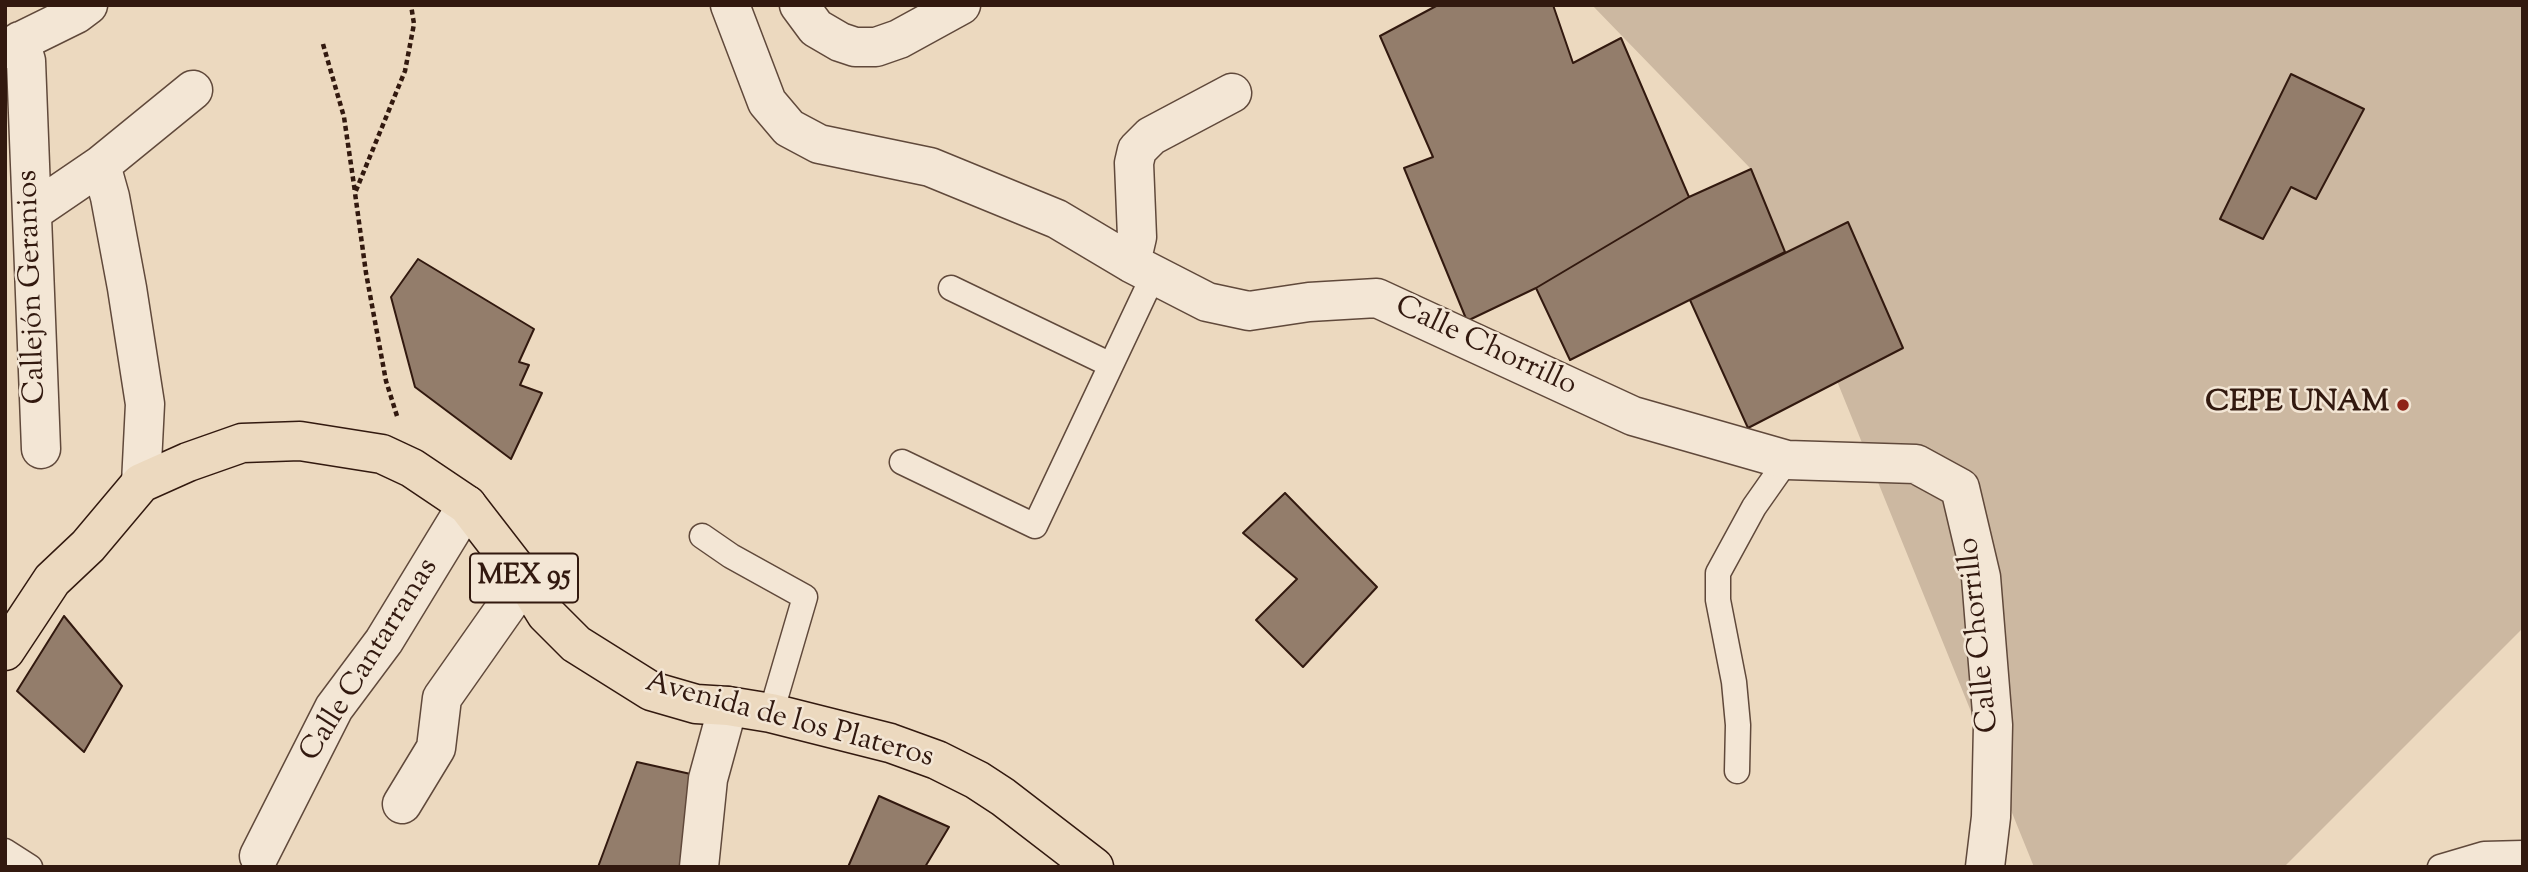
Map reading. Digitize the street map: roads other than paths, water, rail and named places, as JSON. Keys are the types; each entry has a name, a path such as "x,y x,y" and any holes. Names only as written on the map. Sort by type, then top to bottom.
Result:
{"main road":[{"name":"Avenida de los Plateros","path":"5,651 52,580 88,545 141,483 188,462 242,443 300,441 382,454 412,468 467,505 526,580 546,614 576,644 651,691 696,704 771,713 890,743 937,760 977,779 1094,867"}],"street":[{"path":"13,45 76,15 88,5"},
{"name":"Calle Chorrillo","path":"730,5 767,102 789,128 819,144 930,167 1058,219 1142,269 1207,302 1249,312 1309,302 1377,299 1633,416 1787,460 1916,464 1960,488 1981,577 1993,725 1991,817 1985,867"},
{"path":"799,5 816,28 855,47 876,47 899,39 961,5"},
{"name":"Callejón Geranios","path":"13,45 26,61 41,449"},
{"path":"32,212 101,165 192,90"},
{"path":"1142,269 1137,237 1134,163 1137,150 1151,136 1232,93"},
{"path":"101,165 120,249 145,404 141,483"},
{"name":"Calle Cantarranas","path":"260,856 334,708 384,641 467,505"},
{"path":"402,804 436,748 442,698 526,580"},
{"path":"699,867 708,779 728,706"}],"lane":[{"path":"902,462 1035,526 1111,365 1142,269"},
{"path":"951,288 1111,365"},
{"path":"1737,771 1738,725 1735,693 1718,600 1718,573 1754,507 1787,460"},
{"path":"702,536 731,556 805,597 771,713"},
{"path":"5,851 30,867"},
{"path":"2440,867 2484,854 2523,853"}],"place":[{"name":"CEPE UNAM","path":"2403,405"}]}
